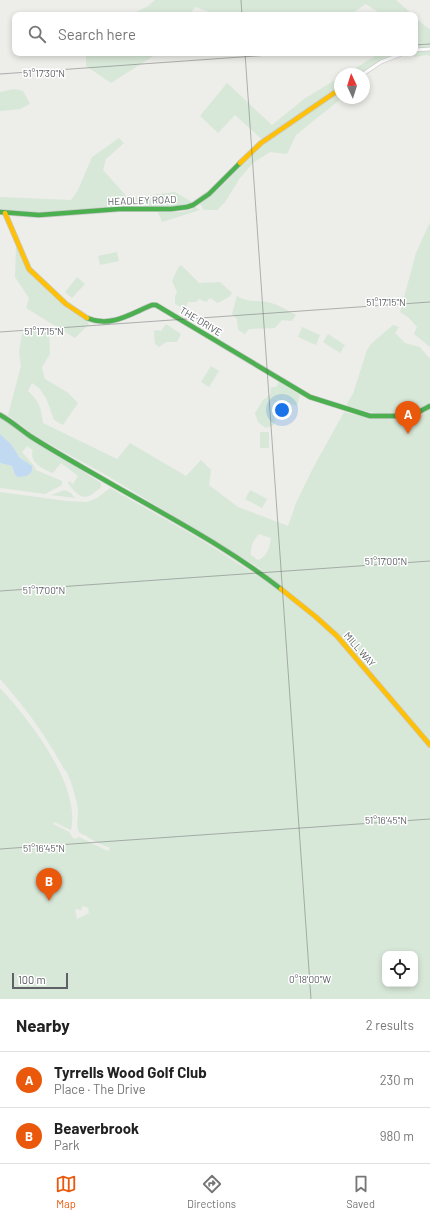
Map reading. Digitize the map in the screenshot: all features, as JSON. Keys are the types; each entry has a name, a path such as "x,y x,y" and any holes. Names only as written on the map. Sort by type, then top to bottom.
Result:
{"street":[{"path":"418,50 430,49"},
{"path":"370,69 381,62 396,56"},
{"name":"HEADLEY ROAD","path":"2,212 43,215 129,208 187,208 195,204 217,186 252,150 334,92"},
{"name":"THE DRIVE","path":"2,212 13,230 30,269 74,311 87,318 107,322 119,319 152,305 156,305 310,397 370,416 410,416 430,406"},
{"name":"MILL WAY","path":"0,415 14,423 29,435 108,482 190,528 264,576 316,617 337,636 430,745"}],"green space":[{"path":"155,0 396,0 410,12 378,12 366,4 354,12 210,12 195,7 191,12 136,12 148,6"},
{"path":"418,20 430,29 430,56 414,57 418,56"},
{"path":"86,56 153,56 111,83 86,66"},
{"path":"375,56 390,56 384,58 369,68 356,68"},
{"path":"334,81 335,104 296,135 287,154 270,152 253,163 240,178 225,202 217,210 204,210 200,204 226,182 248,157 266,143 235,115 218,133 200,116 227,83 272,125 304,99"},
{"path":"14,89 23,91 30,104 20,109 0,111 0,92"},
{"path":"119,138 124,143 106,159 103,170 128,198 175,192 192,202 186,206 127,206 73,211 38,212 0,209 0,197 71,200 78,190 92,157"},
{"path":"195,207 200,210 162,222 157,210 182,212"},
{"path":"430,222 430,347 414,334 417,327 408,317 400,312 416,253"},
{"path":"16,247 20,250 26,269 35,279 67,309 87,320 89,324 75,338 26,308 29,298 15,277"},
{"path":"117,252 119,261 100,265 98,256"},
{"path":"181,265 199,283 220,282 232,293 229,297 218,303 210,298 206,302 199,299 196,302 188,302 185,309 175,304 177,292 172,281"},
{"path":"77,277 85,284 72,298 65,292"},
{"path":"237,296 249,300 275,304 296,315 292,321 282,320 275,328 249,329 245,334 238,330 237,319 232,314"},
{"path":"166,324 181,334 177,342 166,342 159,347 155,344 154,332 155,330 161,331"},
{"path":"393,325 399,327 395,333 405,343 420,347 430,359 430,403 410,412 390,414 370,412 348,407 347,403 353,394 367,350 371,344"},
{"path":"302,327 320,335 316,345 298,337"},
{"path":"37,331 49,332 50,354 42,367 45,379 67,392 78,403 63,425 54,420 46,398 39,388 32,383 28,391 39,406 42,413 43,423 117,459 130,443 186,476 201,460 211,470 209,485 238,507 288,526 296,503 313,468 344,412 376,418 399,419 421,414 430,409 430,999 0,999 0,688 25,717 38,735 61,773 68,793 72,812 71,830 54,822 53,824 69,832 75,839 79,837 108,851 110,848 79,832 77,825 78,810 69,776 35,722 0,679 0,492 67,501 87,502 97,498 110,488 200,539 256,575 261,569 106,475 35,436 8,415 21,366 19,352 22,333","holes":["259,534 271,538 268,551 264,557 258,560 251,555 252,544","84,906 88,908 89,913 77,919 75,909 81,910"]},
{"path":"328,334 345,345 340,353 323,342"},
{"path":"211,366 219,371 209,387 201,382"},
{"path":"279,382 300,395 297,406 287,402 282,407 276,408 274,425 266,428 258,422 255,413 263,400 270,395 271,387 276,387"},
{"path":"0,418 15,426 30,438 101,483 101,487 87,497 79,495 68,483 69,481 73,484 78,476 61,463 53,473 41,468 33,458 33,450 27,446 22,452 36,470 62,481 62,485 45,494 0,488 0,463 12,466 15,475 22,477 30,474 33,468 20,458 11,444 0,434"},
{"path":"260,432 269,432 269,448 260,448"},
{"path":"65,490 71,493 75,498 51,495"},
{"path":"250,490 267,499 262,508 245,499"}],"water":[{"path":"0,434 11,444 20,458 32,466 32,472 23,477 18,477 15,475 12,466 0,463"}],"traffic: fast":[{"path":"0,212 39,215 119,209 171,209 187,207 193,205 209,194 240,163"},
{"path":"87,318 96,321 112,321 128,316 152,305 156,305 310,397 370,416 411,416 430,406"},
{"path":"0,415 49,448 239,559 281,589"}],"traffic: slow":[{"path":"240,163 261,143 334,93"},
{"path":"5,213 29,269 66,304 87,318"},
{"path":"281,589 337,636 430,745"}],"place":[{"name":"Tyrrells Wood Golf Club","path":"408,434"},
{"name":"Beaverbrook","path":"49,901"}]}
